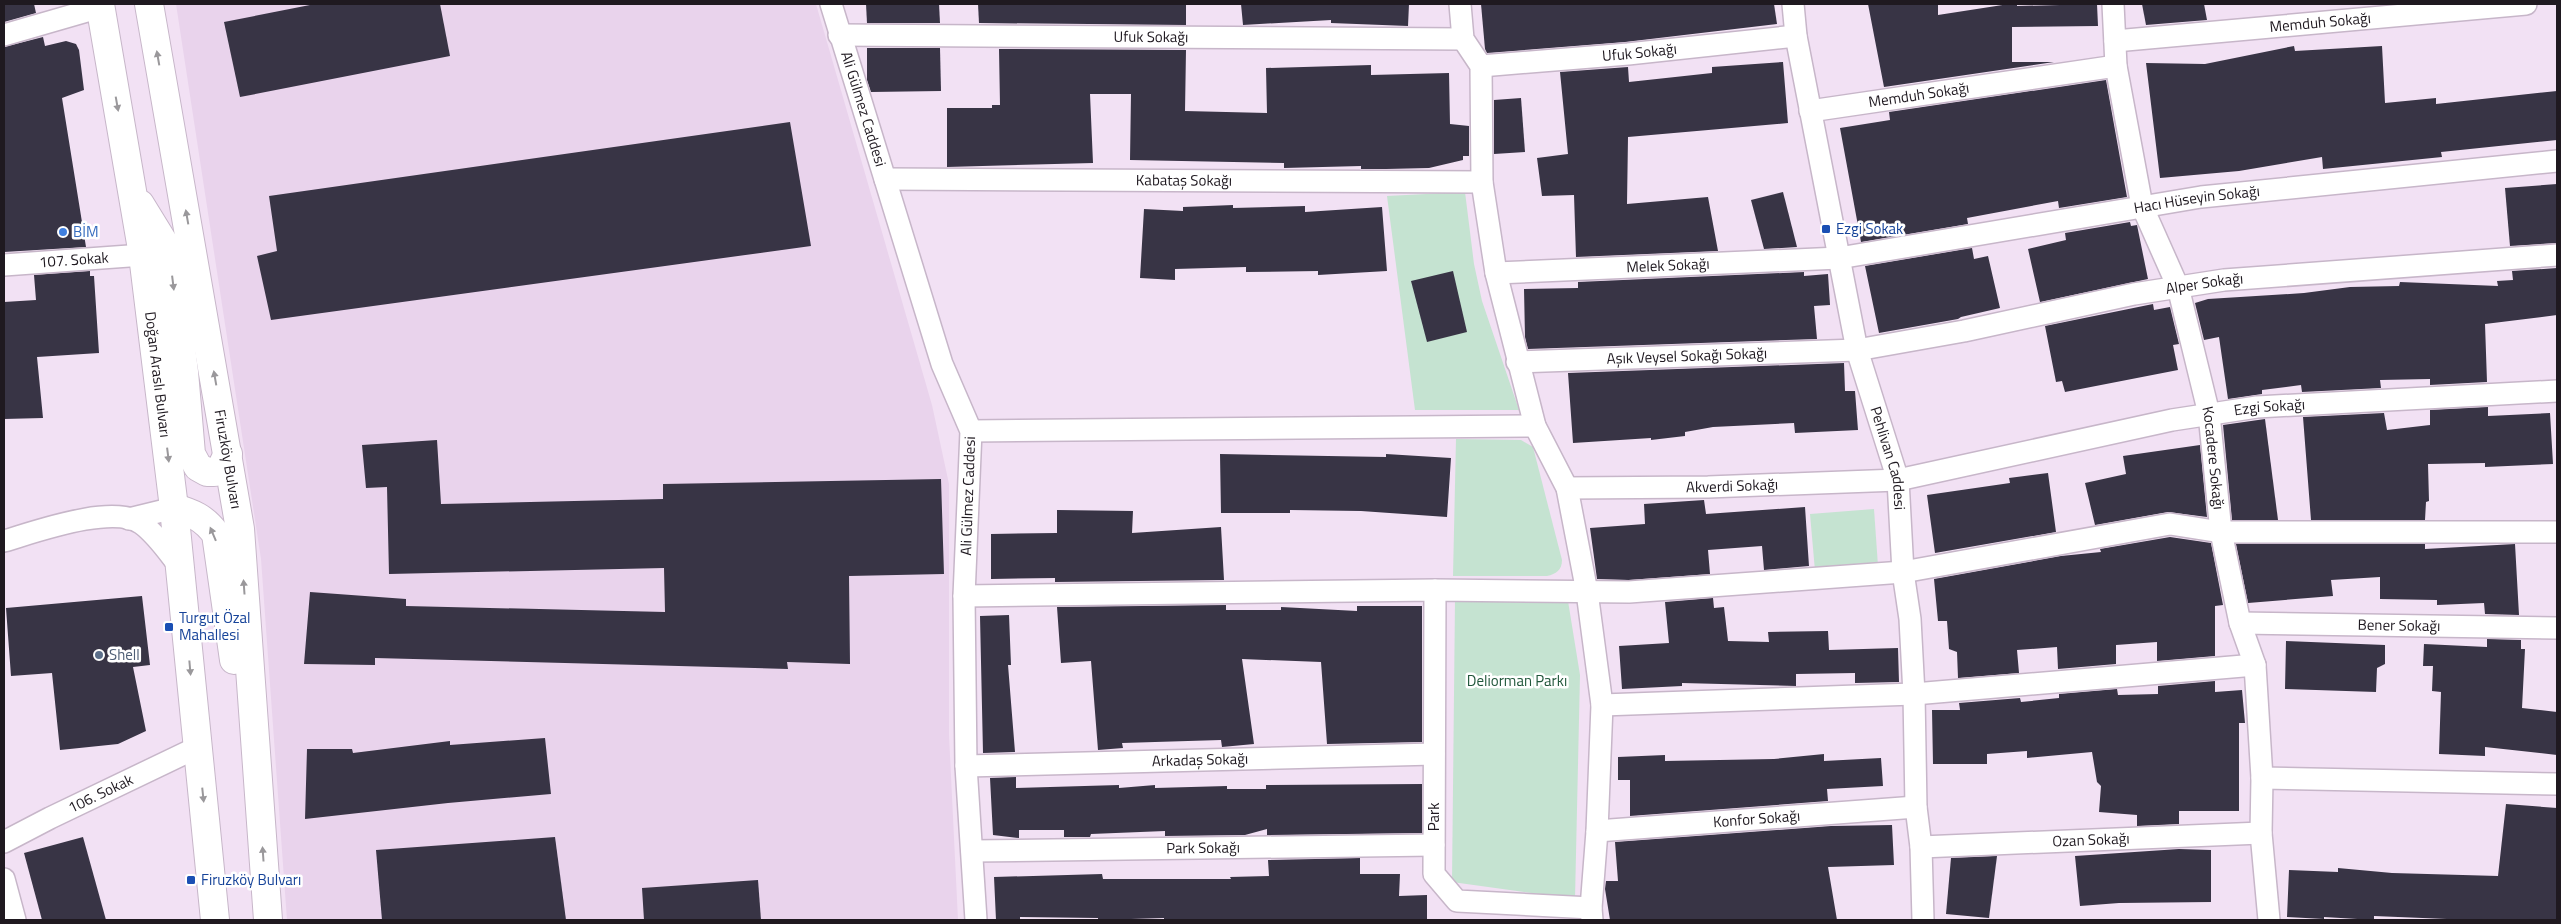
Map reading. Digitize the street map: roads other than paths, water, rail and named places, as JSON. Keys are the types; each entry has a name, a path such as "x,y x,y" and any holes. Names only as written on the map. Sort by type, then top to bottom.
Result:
{"main road":[{"name":"Firuzköy Bulvarı","path":"149,4 240,529 268,920"},
{"name":"Doğan Araslı Bulvarı","path":"100,5 143,255 174,508 198,747"},
{"path":"132,192 164,243 170,260 184,372 191,454 198,467 207,472 214,472 221,468 228,454"},
{"path":"174,508 194,513 206,521 216,534 230,637 240,691 254,716"},
{"path":"198,747 215,920"}],"street":[{"name":"Ali Gülmez Caddesi","path":"831,4 942,364 971,431 964,596 966,766 976,920"},
{"path":"1460,4 1463,39 1481,66 1482,182 1496,273 1517,362 1536,426 1567,488 1587,592 1602,705 1592,914"},
{"name":"Pehlivan Caddesi","path":"1793,4 1796,36 1857,350 1898,480 1903,572 1910,618 1914,694 1916,807 1921,847 1923,920"},
{"name":"Kocadere Sokağı","path":"2113,4 2116,66 2142,206 2178,287 2209,414 2221,532 2240,623 2255,665 2262,778 2261,833 2268,920"},
{"name":"Memduh Sokağı","path":"2115,41 2526,4"},
{"path":"4,35 100,5"},
{"name":"Ufuk Sokağı","path":"839,35 1463,39"},
{"name":"Ufuk Sokağı","path":"1481,66 1619,55 1796,36"},
{"name":"Memduh Sokağı","path":"1810,111 2116,66"},
{"name":"Hacı Hüseyin Sokağı","path":"1839,258 2201,197 2557,161"},
{"name":"Kabataş Sokağı","path":"885,179 1482,182"},
{"name":"107. Sokak","path":"4,265 143,255"},
{"name":"Alper Sokağı","path":"1857,350 1964,331 2134,294 2224,280 2557,255"},
{"name":"Melek Sokağı","path":"1496,273 1839,258"},
{"name":"Aşık Veysel Sokağı Sokağı","path":"1517,362 1857,350"},
{"name":"Ezgi Sokağı","path":"1898,480 2172,420 2257,407 2557,391"},
{"path":"971,431 1536,426"},
{"name":"Akverdi Sokağı","path":"1567,488 1699,487 1898,480"},
{"path":"129,519 174,508"},
{"path":"4,540 68,522 101,516 129,519 140,522 154,534 180,567"},
{"path":"964,596 1435,590 1629,592 1903,572 2170,524 2221,532 2557,532"},
{"name":"Park","path":"1435,590 1434,874 1457,901 1592,914"},
{"name":"Bener Sokağı","path":"2240,623 2557,628"},
{"path":"1602,705 1914,694 2255,665"},
{"name":"106. Sokak","path":"4,842 198,747"},
{"name":"Arkadaş Sokağı","path":"966,766 1434,754"},
{"path":"2262,778 2557,784"},
{"name":"Konfor Sokağı","path":"1597,830 1916,807"},
{"name":"Ozan Sokağı","path":"1921,847 2261,833"},
{"name":"Park Sokağı","path":"972,851 1434,844"},
{"path":"4,880 15,920"}],"place":[{"name":"Ezgi Sokak","path":"1826,229"},
{"name":"BİM","path":"63,232"},
{"name":"Turgut Özal Mahallesi","path":"169,627"},
{"name":"Shell","path":"99,655"},
{"name":"Firuzköy Bulvarı","path":"191,880"}],"park label":[{"name":"Deliorman Parkı","path":"1517,681"}]}
